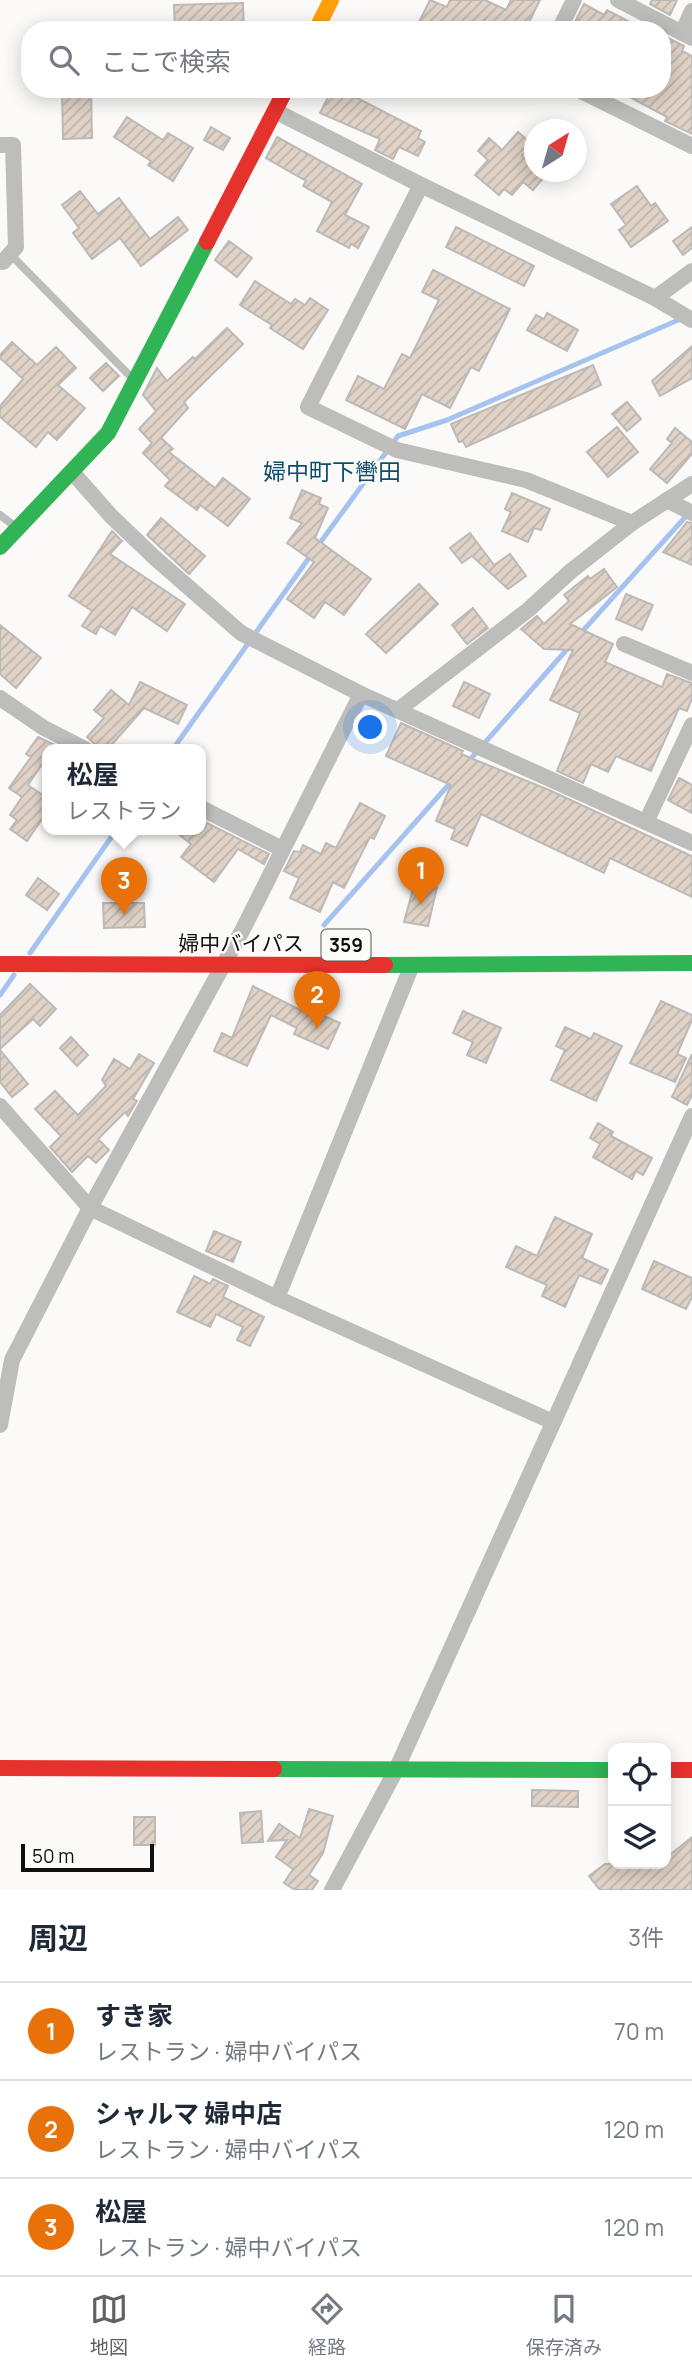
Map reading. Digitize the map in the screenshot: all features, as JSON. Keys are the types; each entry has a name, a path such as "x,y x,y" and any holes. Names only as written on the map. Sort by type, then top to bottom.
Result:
{"main road":[{"path":"320,21 331,0"},
{"path":"0,547 73,473 108,433 282,98"},
{"name":"婦中バイパス","path":"0,964 412,965 692,962"},
{"path":"0,1768 608,1770"},
{"path":"671,1770 692,1770"}],"street":[{"path":"564,21 574,0"},
{"path":"618,0 659,21"},
{"path":"671,27 687,35 692,11"},
{"path":"595,98 692,146"},
{"path":"275,111 421,186 655,298 692,320"},
{"path":"0,145 13,145 16,247 5,258"},
{"path":"421,186 309,407 397,450 526,480 632,523"},
{"path":"655,298 692,271"},
{"path":"73,473 111,516 155,558 241,633 361,694 692,843"},
{"path":"398,710 528,610 571,571 632,523 692,484"},
{"path":"667,500 692,513"},
{"path":"624,644 692,673"},
{"path":"0,1425 12,1360 90,1208 225,964 361,694"},
{"path":"0,698 44,728 75,744"},
{"path":"646,822 692,725"},
{"path":"206,811 282,849"},
{"path":"278,1298 412,965"},
{"path":"0,1106 90,1208 278,1298 553,1422"},
{"path":"332,1890 396,1770 692,1116"}],"lane":[{"path":"5,258 135,381"},
{"path":"0,514 18,528"}],"building":[{"path":"430,0 447,7 450,0 485,0 506,10 511,0 540,0 530,21 420,21"},
{"path":"652,0 677,0 670,15 650,4"},
{"path":"243,3 244,21 175,21 174,5"},
{"path":"584,4 604,15 607,10 628,21 576,21"},
{"path":"671,40 684,46 682,51 692,56 692,134 665,121 667,117 632,98 671,98"},
{"path":"62,98 91,98 92,138 63,139"},
{"path":"328,98 357,98 421,131 418,138 425,142 418,156 399,147 393,159 375,150 380,139 320,113"},
{"path":"127,117 163,140 168,133 193,148 173,181 148,165 151,161 114,137"},
{"path":"211,127 230,138 223,150 204,140"},
{"path":"518,132 524,137 524,182 540,182 533,190 523,182 512,195 504,189 499,195 475,175 488,160 478,151 489,138 502,150"},
{"path":"277,137 362,184 345,215 369,227 358,248 351,244 349,248 317,231 332,202 303,186 306,181 266,158"},
{"path":"637,186 651,206 655,203 668,221 631,247 619,230 626,225 611,204"},
{"path":"80,191 98,214 119,198 150,239 178,217 188,230 141,266 120,238 92,259 73,233 79,228 62,205"},
{"path":"456,227 534,266 524,286 446,247"},
{"path":"692,227 692,248 683,255 673,241"},
{"path":"229,241 252,258 237,277 215,260"},
{"path":"433,270 510,309 479,371 471,367 450,408 422,394 405,429 346,400 358,376 384,389 402,354 410,358 439,300 422,292"},
{"path":"255,281 291,304 295,299 305,305 310,298 328,310 303,349 240,305"},
{"path":"547,313 578,330 567,351 527,330 536,315 544,319"},
{"path":"227,328 243,344 184,402 188,408 161,438 173,449 169,452 215,488 223,478 250,499 228,526 200,505 197,510 165,486 170,480 143,453 152,443 139,429 156,411 143,395 157,368 167,381"},
{"path":"12,342 37,365 56,347 76,368 58,385 85,408 57,440 48,432 36,447 0,417 0,406 23,379 0,358"},
{"path":"692,346 692,378 660,396 652,381"},
{"path":"106,363 119,376 103,391 90,378"},
{"path":"593,365 601,385 466,447 463,441 459,442 451,424"},
{"path":"627,402 641,419 627,431 612,414"},
{"path":"617,427 638,452 608,477 587,452"},
{"path":"675,428 692,442 692,454 667,483 650,469 672,443 667,439"},
{"path":"302,490 321,498 319,504 328,508 315,538 371,579 344,615 325,602 314,618 287,599 314,562 287,543 302,523 290,518"},
{"path":"512,493 550,509 541,530 534,528 528,542 502,531 511,512 505,509"},
{"path":"161,518 205,556 189,574 147,535"},
{"path":"687,522 692,523 692,565 663,552"},
{"path":"112,531 122,541 110,554 185,604 167,631 132,607 115,635 100,626 96,634 82,626 92,611 69,596"},
{"path":"470,533 494,565 510,554 526,576 508,589 472,556 462,563 450,548"},
{"path":"604,569 617,587 570,624 613,644 605,662 662,687 667,674 692,683 692,698 687,711 679,708 651,771 616,756 608,772 591,764 583,783 557,771 580,713 550,700 573,650 544,649 521,629 537,616 544,624 569,601 564,595 588,576 590,579"},
{"path":"419,584 438,604 386,653 366,634"},
{"path":"626,594 653,605 642,630 616,619"},
{"path":"473,608 488,628 467,644 452,625"},
{"path":"0,625 41,658 16,688 0,674"},
{"path":"140,682 187,705 178,724 144,708 112,744 95,744 87,737 104,718 94,710 111,690 129,705"},
{"path":"464,682 490,694 479,718 453,706"},
{"path":"401,723 463,751 461,754 549,790 692,856 692,897 610,858 604,873 481,814 467,846 451,839 455,829 436,821 451,785 386,756"},
{"path":"38,737 53,744 42,744 42,764 28,785 42,795 42,819 27,841 10,829 17,820 10,815 22,797 9,788 31,757 26,754"},
{"path":"679,778 692,785 692,813 668,800"},
{"path":"360,803 385,816 374,839 370,837 344,888 333,882 320,912 290,898 299,878 284,871 294,851 300,852 303,845 321,854 326,843 336,848"},
{"path":"206,824 269,854 264,864 238,849 214,882 181,857 191,844 180,835 206,835"},
{"path":"38,878 59,894 47,910 26,895"},
{"path":"415,882 437,887 428,926 404,922"},
{"path":"103,903 144,903 145,927 104,928"},
{"path":"30,984 56,1009 40,1026 33,1019 0,1049 0,1015"},
{"path":"253,986 304,1012 306,1008 340,1023 328,1049 294,1034 297,1028 271,1015 247,1066 214,1051 222,1033 232,1038"},
{"path":"661,1001 692,1015 677,1054 686,1058 675,1082 630,1063"},
{"path":"463,1011 501,1028 486,1063 467,1055 473,1042 453,1033"},
{"path":"565,1027 591,1039 594,1033 622,1046 596,1101 551,1080 565,1050 556,1046"},
{"path":"71,1037 88,1055 77,1066 60,1048"},
{"path":"0,1050 28,1084 12,1097 0,1082"},
{"path":"139,1054 154,1063 133,1099 137,1101 128,1116 125,1112 98,1139 109,1150 96,1163 88,1156 72,1172 50,1147 61,1136 35,1109 55,1091 78,1115 106,1086 102,1080 114,1059 130,1069"},
{"path":"692,1054 692,1095 687,1105 672,1097"},
{"path":"598,1123 613,1132 611,1136 652,1158 643,1175 636,1171 632,1179 593,1157 600,1144 590,1138"},
{"path":"555,1217 592,1234 582,1258 608,1270 601,1284 579,1275 565,1307 542,1296 547,1285 506,1267 516,1246 537,1256"},
{"path":"214,1231 241,1242 233,1262 206,1251"},
{"path":"654,1261 692,1278 692,1297 686,1309 642,1289"},
{"path":"194,1276 210,1284 213,1279 228,1286 223,1297 264,1317 250,1346 237,1340 243,1327 216,1314 210,1327 177,1312"},
{"path":"532,1790 578,1791 578,1807 532,1806"},
{"path":"309,1809 333,1816 323,1853 309,1875 318,1881 312,1890 295,1890 284,1883 293,1869 276,1857 287,1840 268,1841 279,1824 300,1838"},
{"path":"261,1811 263,1842 242,1843 240,1813"},
{"path":"134,1817 155,1817 155,1845 134,1845"},
{"path":"692,1837 692,1890 600,1890 589,1876 605,1864 608,1864 608,1869 671,1869 671,1854"}],"waterway":[{"path":"317,547 398,436 447,420 683,318"},
{"path":"580,634 688,514"},
{"path":"177,744 311,555"},
{"path":"467,763 569,647"},
{"path":"324,925 452,781"},
{"path":"30,953 113,835"},
{"path":"0,995 14,975"}],"traffic: fast":[{"path":"0,547 108,433 207,242"},
{"path":"385,965 692,963"},
{"path":"274,1769 608,1770"}],"traffic: slow":[{"path":"320,21 331,0"}],"traffic: jam":[{"path":"207,242 281,98"},
{"path":"0,964 385,965"},
{"path":"0,1768 274,1769"},
{"path":"671,1770 692,1770"}],"place":[{"name":"すき家","path":"421,905"},
{"name":"松屋","path":"124,915"},
{"name":"シャルマ 婦中店","path":"317,1029"}],"district":[{"name":"婦中町下轡田","path":"332,471"}]}
